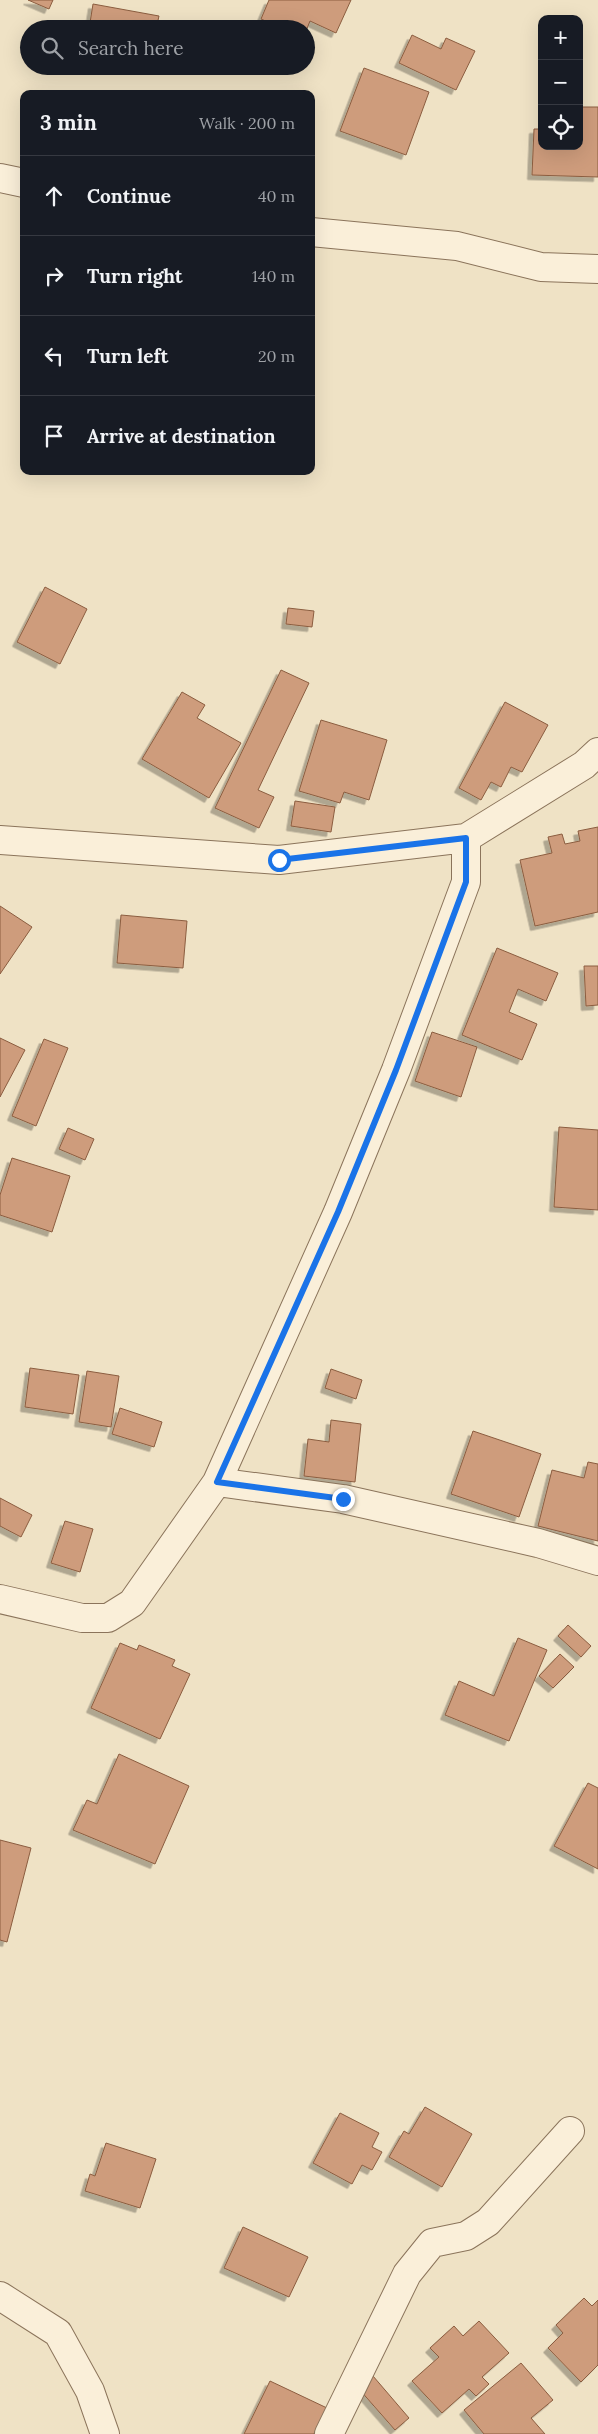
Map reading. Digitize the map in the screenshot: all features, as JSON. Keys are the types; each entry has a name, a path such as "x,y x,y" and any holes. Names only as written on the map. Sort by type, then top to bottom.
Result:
{"street":[{"path":"0,178 20,182"},
{"path":"315,232 457,246 541,267 598,269"},
{"path":"0,840 279,860 466,838 584,765 598,752"},
{"path":"0,1599 82,1618 108,1618 132,1603 217,1482 338,1212 396,1070 466,882 466,838"},
{"path":"217,1482 343,1499 538,1543 598,1561"},
{"path":"328,2434 407,2274 432,2243 466,2236 488,2222 570,2131"},
{"path":"0,2296 58,2333 90,2391 105,2434"}],"building":[{"path":"28,0 53,0 49,9"},
{"path":"269,0 351,0 336,33 315,23 315,20 261,19"},
{"path":"93,4 159,16 158,20 90,20"},
{"path":"412,35 441,49 446,38 475,51 456,90 399,63"},
{"path":"364,68 429,92 406,155 340,131"},
{"path":"583,107 598,107 598,177 532,175 534,129 538,129 538,150 583,150"},
{"path":"45,587 87,609 60,664 17,642"},
{"path":"288,608 314,611 312,627 286,624"},
{"path":"281,670 309,683 258,790 274,797 259,828 215,808"},
{"path":"182,692 205,705 197,718 241,743 209,798 142,759"},
{"path":"505,702 548,725 522,772 511,767 501,787 491,782 481,800 459,788"},
{"path":"321,720 387,740 369,800 344,792 340,803 299,791"},
{"path":"295,801 335,807 331,832 291,826"},
{"path":"598,827 598,912 535,926 520,860 552,853 548,837 562,834 565,844 580,841 578,831"},
{"path":"0,906 32,927 0,974"},
{"path":"121,915 187,921 183,968 117,963"},
{"path":"497,948 558,973 546,1001 518,989 509,1012 537,1024 522,1060 462,1035"},
{"path":"584,966 598,966 598,1005 586,1006"},
{"path":"432,1032 477,1047 461,1097 415,1081"},
{"path":"0,1038 25,1050 0,1097"},
{"path":"44,1039 68,1048 36,1126 12,1116"},
{"path":"559,1127 598,1130 598,1210 554,1207"},
{"path":"68,1128 94,1139 85,1160 59,1149"},
{"path":"12,1158 70,1176 52,1232 0,1215 0,1195"},
{"path":"30,1368 79,1375 73,1414 25,1407"},
{"path":"331,1369 362,1380 356,1399 325,1388"},
{"path":"87,1371 119,1376 111,1427 79,1422"},
{"path":"120,1408 162,1422 154,1447 112,1434"},
{"path":"331,1420 361,1424 355,1482 304,1476 308,1439 329,1442"},
{"path":"473,1431 541,1454 519,1517 451,1494"},
{"path":"588,1462 598,1464 598,1541 538,1526 552,1470 584,1478"},
{"path":"0,1498 32,1515 21,1537 0,1526"},
{"path":"65,1521 93,1529 80,1572 51,1563"},
{"path":"568,1625 591,1646 581,1657 558,1636"},
{"path":"518,1638 547,1650 509,1741 445,1715 459,1681 494,1696"},
{"path":"120,1643 137,1650 139,1645 175,1660 172,1666 190,1674 160,1739 91,1708"},
{"path":"560,1654 574,1667 553,1688 539,1676"},
{"path":"119,1754 189,1786 155,1864 73,1830 87,1800 97,1804"},
{"path":"588,1783 598,1788 598,1869 554,1846"},
{"path":"0,1840 31,1848 7,1942 0,1940"},
{"path":"425,2107 472,2134 442,2187 389,2157 404,2131 409,2134"},
{"path":"340,2113 379,2133 372,2147 382,2152 372,2170 362,2165 352,2184 313,2163"},
{"path":"106,2143 156,2159 140,2208 85,2191 90,2174 95,2176"},
{"path":"243,2227 308,2257 289,2297 224,2268"},
{"path":"584,2298 592,2306 598,2300 598,2365 581,2382 548,2348 563,2333 556,2325"},
{"path":"479,2321 509,2353 482,2377 489,2384 476,2396 469,2389 442,2413 412,2381 439,2357 430,2348 454,2326 463,2336"},
{"path":"521,2363 553,2400 531,2418 545,2434 484,2434 464,2410"},
{"path":"373,2376 409,2418 395,2430 359,2389"},
{"path":"270,2381 327,2408 314,2434 244,2434"}],"route":[{"path":"279,860 466,838 466,882 396,1070 338,1212 217,1482 343,1499"}]}
